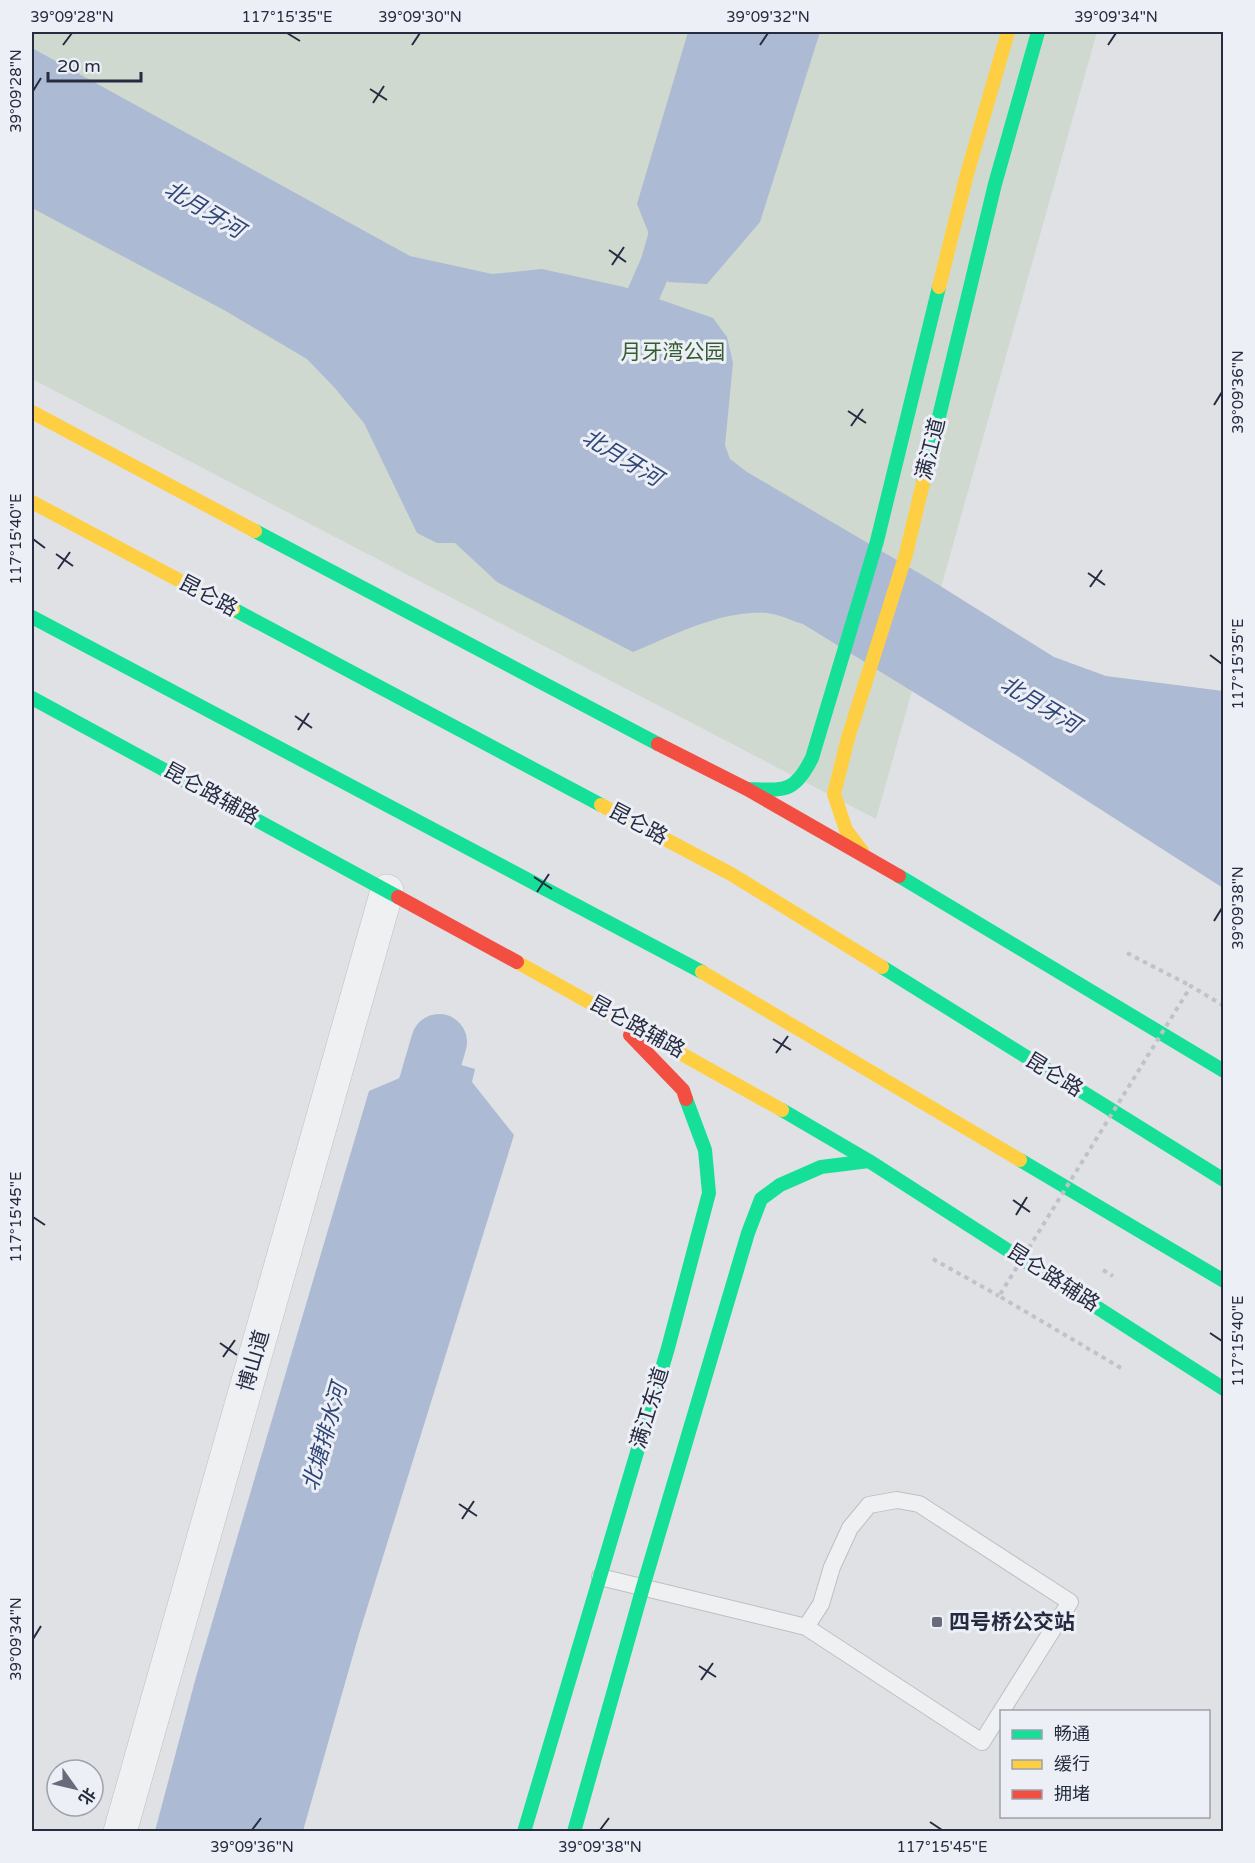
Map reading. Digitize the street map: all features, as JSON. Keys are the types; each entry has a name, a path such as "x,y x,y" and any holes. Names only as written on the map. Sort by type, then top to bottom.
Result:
{"main road":[{"name":"满江道","path":"747,789 784,790 802,777 812,758 877,541 967,174 1008,32"},
{"name":"满江道","path":"867,857 846,830 834,794 868,674 906,554 994,184 1038,32"},
{"path":"32,412 583,706 747,789 867,857 1224,1071"},
{"name":"昆仑路","path":"32,502 731,873 1224,1180"},
{"path":"32,616 679,959 1224,1281"},
{"name":"昆仑路辅路","path":"32,698 735,1082 869,1161 1224,1389"},
{"name":"满江东道","path":"524,1832 668,1348 709,1193 705,1150 683,1090 606,1010"},
{"name":"满江东道","path":"574,1832 643,1587 748,1233 761,1199 780,1185 821,1167 869,1161"}],"street":[{"name":"博山道","path":"120,1832 387,891"}],"lane":[{"path":"806,1627 821,1604 832,1568 850,1528 869,1505 897,1500 919,1504 1070,1602 1002,1710"},
{"path":"600,1577 806,1627 982,1742 1000,1713"}],"path":[{"path":"1126,953 1191,986 1224,1006"},
{"path":"999,1296 1191,986"},
{"path":"933,1259 1121,1368"}],"green space":[{"name":"月牙湾公园","path":"32,32 1097,32 876,819 32,379"}],"water":[{"path":"688,32 820,32 760,222 707,284 668,282 637,204"},
{"name":"北月牙河","path":"32,48 410,256 492,274 542,269 624,287 713,318 727,337 733,363 725,445 730,459 747,472 929,579 1054,657 1106,676 1223,691 1223,888 1022,759 803,624 767,613 732,615 681,631 633,652 497,582 455,543 437,543 417,533 364,423 307,359 224,310 32,208"},
{"path":"431,1056 475,1069 472,1082 514,1135 359,1634 303,1831 155,1831 196,1677 369,1091 428,1066"}],"waterway":[{"path":"626,334 657,263 671,214"},
{"name":"北塘排水河","path":"413,1131 439,1042"}],"traffic: fast":[{"path":"923,483 995,184 1038,32"},
{"path":"747,789 770,790 787,787 806,770 812,758 877,541 939,287"},
{"path":"255,531 658,744"},
{"path":"233,609 601,805"},
{"path":"32,617 702,972"},
{"path":"32,698 398,897"},
{"path":"899,876 1224,1071"},
{"path":"882,967 1224,1180"},
{"path":"524,1832 668,1348 709,1193 705,1150 686,1099"},
{"path":"782,1110 869,1161 1224,1389"},
{"path":"1020,1160 1224,1281"},
{"path":"574,1832 643,1587 748,1233 761,1199 780,1185 821,1167 869,1161"}],"traffic: slow":[{"path":"939,287 967,174 1008,32"},
{"path":"32,412 255,531"},
{"path":"862,851 846,830 834,794 848,738 906,554 923,483"},
{"path":"32,502 233,609"},
{"path":"601,805 731,874 882,967"},
{"path":"517,962 782,1110"},
{"path":"702,972 1020,1160"}],"traffic: jam":[{"path":"658,744 747,789 899,876"},
{"path":"398,897 517,962"},
{"path":"630,1035 683,1090 686,1099"}],"place":[{"name":"四号桥公交站","path":"937,1622"}]}
